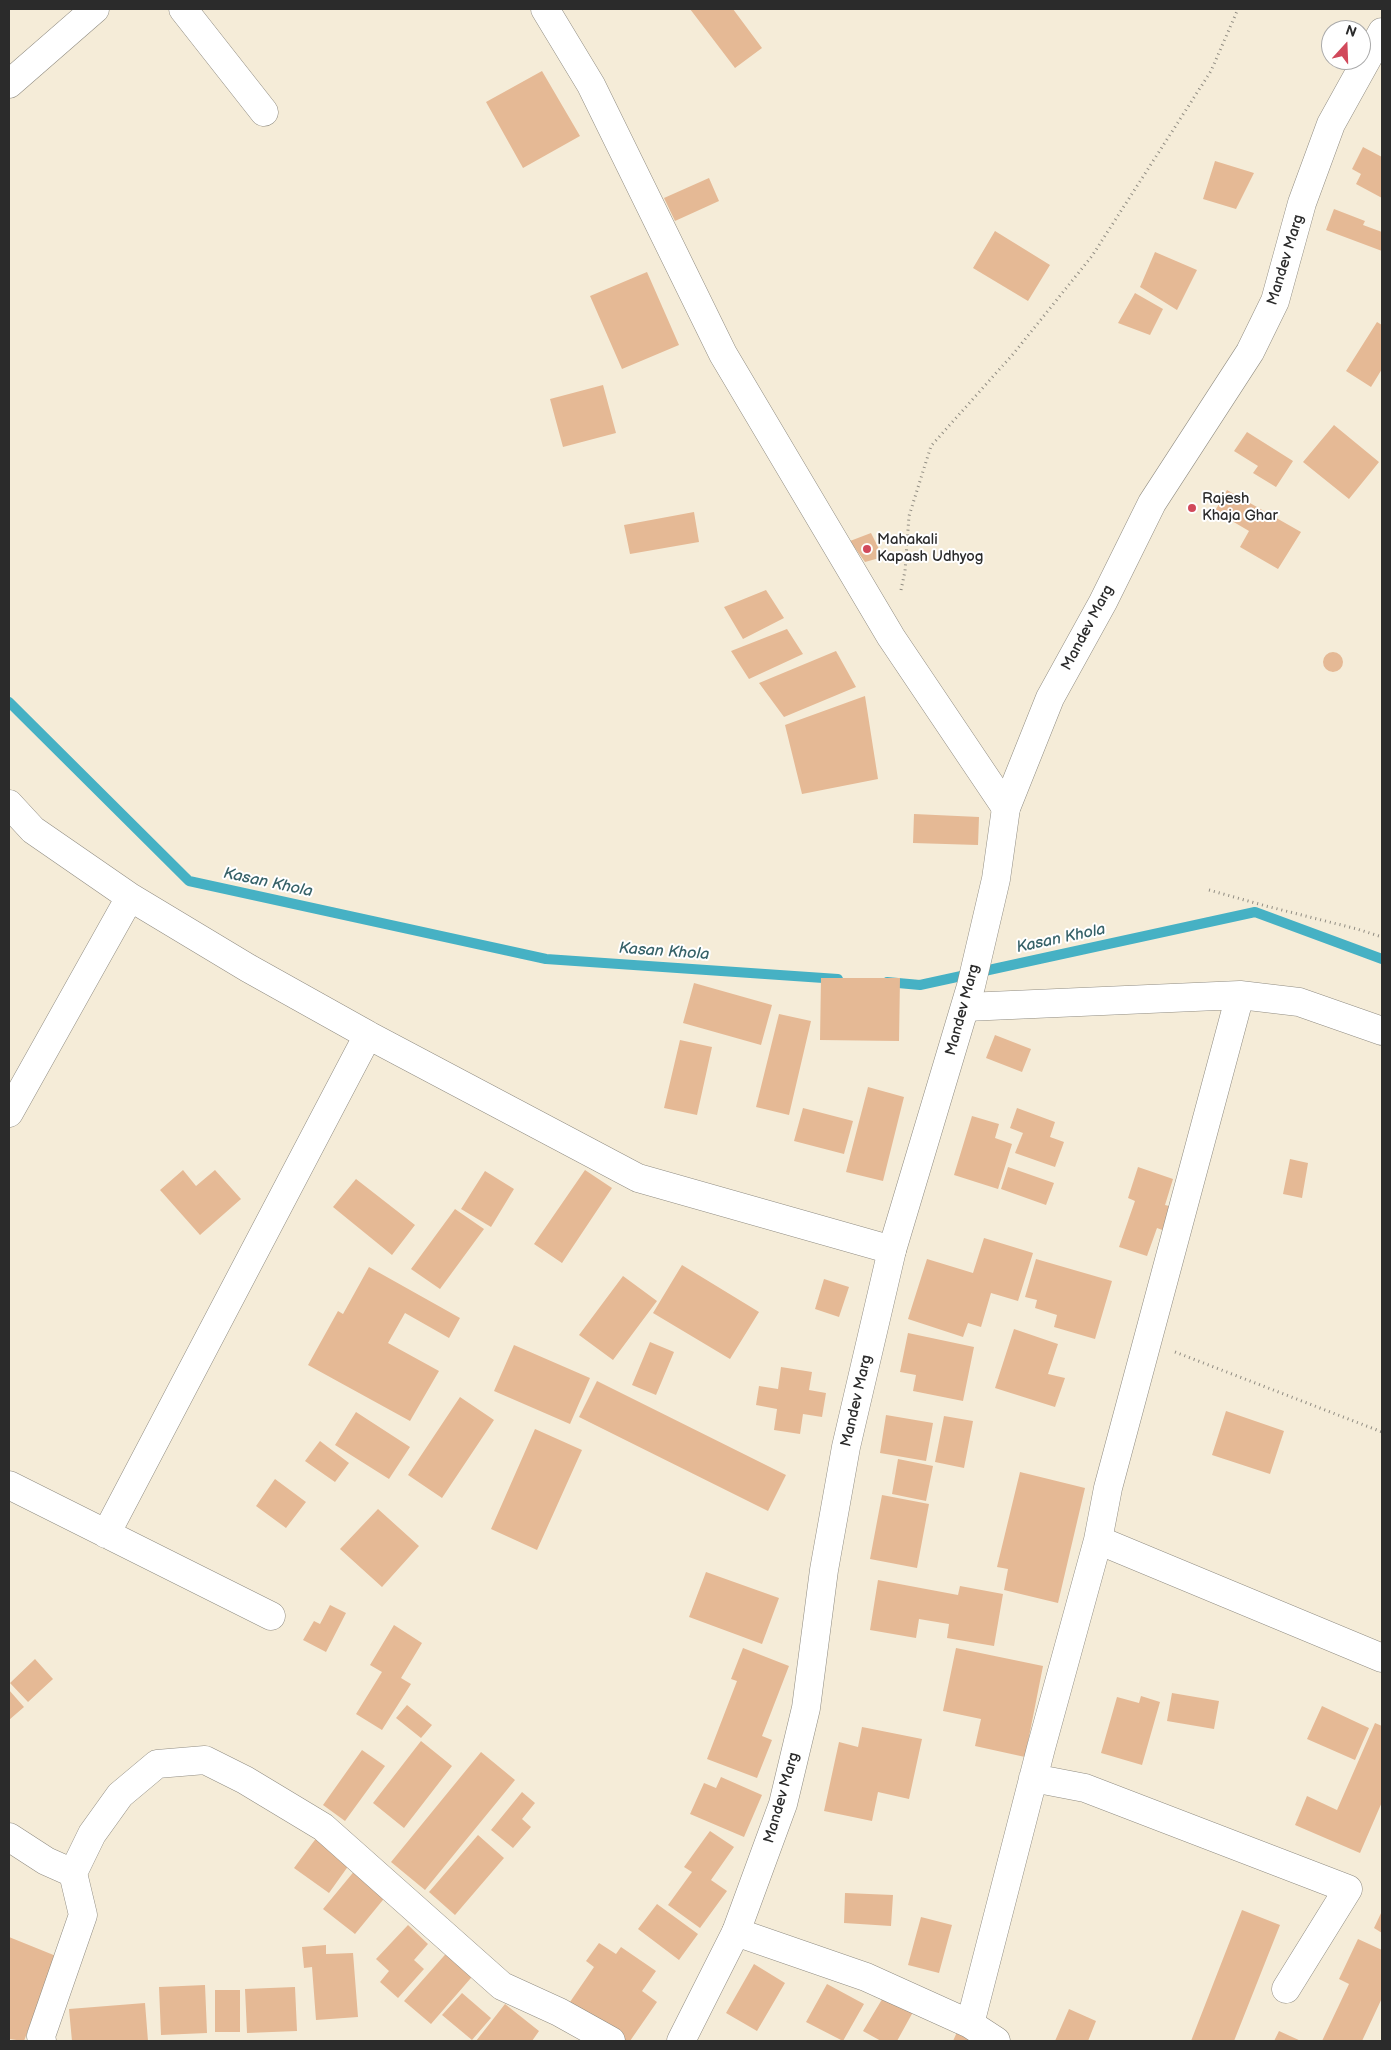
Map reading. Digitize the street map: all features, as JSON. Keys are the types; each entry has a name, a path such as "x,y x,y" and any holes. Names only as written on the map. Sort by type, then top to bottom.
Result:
{"street":[{"path":"9,84 95,9"},
{"path":"183,9 264,112"},
{"path":"544,9 591,85 723,354 891,637 1006,808"},
{"name":"Mandev Marg","path":"681,2041 736,1932 784,1804 806,1708 824,1570 846,1447 892,1250 968,997 996,878 1006,808 1050,698 1103,602 1152,503 1250,352 1276,301 1302,203 1331,124 1382,32"},
{"path":"9,804 33,830 130,897 248,968 638,1178 892,1250"},
{"path":"9,1113 130,897"},
{"path":"968,997 1240,995 1299,1002 1382,1031"},
{"path":"970,2024 1033,1778 1098,1540 1108,1488 1240,995"},
{"path":"106,1534 368,1034"},
{"path":"9,1485 271,1616"},
{"path":"1098,1540 1382,1658"},
{"path":"42,2041 41,2036 83,1915 72,1873 92,1834 120,1795 157,1764 205,1760 245,1780 323,1827 502,1986 559,2012 611,2041"},
{"path":"1033,1778 1085,1788 1348,1889 1286,1990"},
{"path":"9,1837 46,1861 72,1873"},
{"path":"736,1932 866,1977 970,2024 996,2041"}],"path":[{"path":"891,637 905,571 909,516 931,446 1014,353 1092,256 1211,71 1238,9"},
{"path":"1209,890 1358,928 1382,937"},
{"path":"1147,1341 1382,1432"}],"building":[{"path":"690,9 733,9 762,48 735,68"},
{"path":"542,71 580,136 523,168 486,102"},
{"path":"1363,147 1382,157 1382,198 1356,184 1361,174 1352,169"},
{"path":"1215,161 1254,173 1236,209 1203,199"},
{"path":"709,178 719,201 675,221 664,198"},
{"path":"1334,209 1365,221 1363,225 1382,232 1382,251 1326,230"},
{"path":"995,231 1050,265 1028,301 973,268"},
{"path":"1155,252 1197,270 1177,310 1140,287"},
{"path":"647,272 679,345 622,369 590,296"},
{"path":"1135,293 1163,309 1150,335 1118,323"},
{"path":"1377,322 1382,325 1382,369 1371,387 1346,371"},
{"path":"603,385 616,433 563,447 550,399"},
{"path":"1334,425 1379,462 1349,499 1303,462"},
{"path":"1247,432 1293,461 1276,487 1253,473 1258,466 1234,451"},
{"path":"1227,490 1301,532 1278,569 1240,547 1249,531 1215,511"},
{"path":"694,512 699,542 630,554 624,525"},
{"name":"Mahakali Kapash Udhyog","path":"871,533 883,557 865,562 850,541"},
{"path":"766,590 784,618 743,639 724,607"},
{"path":"787,629 803,654 749,679 731,651"},
{"path":"836,651 856,687 784,717 759,683"},
{"path":"1329,652 1337,652 1343,658 1343,666 1337,672 1329,672 1323,666 1323,658"},
{"path":"865,696 878,779 802,794 785,725"},
{"path":"914,814 979,817 978,845 913,843"},
{"path":"821,978 900,978 899,1041 820,1040"},
{"path":"694,983 772,1005 761,1045 683,1023"},
{"path":"779,1014 811,1021 789,1115 756,1107"},
{"path":"995,1035 1031,1049 1022,1072 986,1058"},
{"path":"680,1040 712,1047 697,1115 664,1108"},
{"path":"868,1087 904,1097 883,1181 846,1172"},
{"path":"803,1108 853,1121 844,1154 794,1141"},
{"path":"1017,1108 1055,1122 1050,1137 1064,1142 1055,1167 1015,1153 1023,1133 1010,1128"},
{"path":"972,1116 999,1124 995,1138 1012,1144 998,1189 954,1175"},
{"path":"1290,1159 1308,1163 1302,1198 1283,1194"},
{"path":"1008,1167 1054,1183 1046,1205 1001,1189"},
{"path":"1138,1167 1173,1179 1165,1205 1173,1207 1165,1231 1157,1228 1147,1256 1119,1247 1135,1201 1128,1198"},
{"path":"183,1170 196,1186 215,1170 241,1199 200,1235 160,1190"},
{"path":"585,1170 612,1188 562,1263 534,1244"},
{"path":"485,1171 514,1189 491,1227 461,1209"},
{"path":"356,1179 415,1225 392,1255 333,1207"},
{"path":"455,1209 484,1229 440,1289 411,1269"},
{"path":"984,1238 1033,1253 1018,1301 991,1293 981,1327 968,1323 963,1337 908,1319 927,1259 973,1273"},
{"path":"1036,1259 1112,1281 1095,1339 1054,1327 1057,1315 1035,1308 1037,1300 1025,1297"},
{"path":"682,1265 759,1312 730,1359 653,1313"},
{"path":"369,1267 460,1318 449,1338 405,1313 388,1343 439,1371 410,1421 308,1365 338,1311 343,1314"},
{"path":"623,1276 657,1301 613,1360 579,1335"},
{"path":"824,1279 849,1287 839,1317 815,1309"},
{"path":"1014,1329 1058,1344 1048,1374 1065,1378 1055,1407 995,1388"},
{"path":"908,1333 974,1347 963,1401 913,1391 916,1375 900,1372"},
{"path":"650,1342 674,1352 656,1395 632,1385"},
{"path":"514,1345 590,1378 570,1424 494,1391"},
{"path":"781,1367 812,1372 809,1390 826,1393 822,1417 803,1414 800,1434 774,1430 777,1409 756,1405 759,1386 778,1389"},
{"path":"597,1381 786,1475 768,1511 579,1417"},
{"path":"460,1397 494,1420 442,1498 408,1475"},
{"path":"1226,1411 1284,1431 1270,1474 1212,1455"},
{"path":"356,1412 410,1447 389,1479 335,1445"},
{"path":"886,1415 933,1423 926,1461 880,1453"},
{"path":"944,1416 973,1421 964,1468 935,1462"},
{"path":"535,1429 582,1450 537,1550 491,1529"},
{"path":"320,1441 349,1463 335,1482 305,1461"},
{"path":"898,1459 933,1466 926,1501 892,1494"},
{"path":"1020,1472 1085,1488 1058,1603 1004,1590 1008,1569 997,1567"},
{"path":"275,1479 306,1502 286,1528 256,1506"},
{"path":"882,1495 929,1504 917,1568 870,1559"},
{"path":"378,1509 419,1546 382,1587 340,1549"},
{"path":"706,1572 779,1598 762,1644 689,1617"},
{"path":"878,1580 958,1595 960,1586 1003,1594 994,1646 947,1638 949,1624 919,1619 916,1638 870,1630"},
{"path":"330,1605 346,1613 326,1652 303,1640 314,1621 320,1624"},
{"path":"394,1625 422,1643 401,1678 411,1684 382,1730 356,1714 382,1672 370,1665"},
{"path":"743,1648 789,1666 762,1736 772,1740 757,1778 707,1759 737,1681 731,1679"},
{"path":"956,1648 1043,1666 1025,1757 975,1746 981,1719 943,1711"},
{"path":"35,1659 53,1679 28,1702 10,1683"},
{"path":"9,1690 24,1707 9,1720"},
{"path":"1172,1693 1219,1701 1214,1729 1167,1721"},
{"path":"1141,1696 1160,1702 1142,1765 1101,1753 1117,1697 1139,1703"},
{"path":"407,1705 432,1725 421,1738 396,1718"},
{"path":"1322,1706 1369,1728 1355,1760 1307,1739"},
{"path":"1375,1723 1382,1726 1382,1802 1360,1853 1295,1825 1307,1796 1337,1810"},
{"path":"862,1727 922,1739 909,1799 878,1792 872,1821 824,1811 839,1742 858,1747"},
{"path":"421,1741 452,1766 404,1828 373,1803"},
{"path":"362,1750 385,1766 345,1821 323,1805"},
{"path":"481,1752 515,1780 425,1890 391,1862"},
{"path":"721,1777 762,1795 744,1837 690,1814 704,1783 716,1788"},
{"path":"522,1792 535,1803 522,1819 531,1827 513,1848 491,1830"},
{"path":"710,1831 734,1847 711,1880 727,1891 700,1928 668,1905 692,1872 684,1867"},
{"path":"320,1833 354,1858 329,1893 294,1868"},
{"path":"478,1835 504,1858 455,1915 429,1892"},
{"path":"356,1869 387,1895 355,1934 323,1909"},
{"path":"845,1893 893,1895 891,1926 844,1923"},
{"path":"657,1904 698,1934 679,1960 638,1929"},
{"path":"1242,1910 1280,1925 1234,2041 1191,2041"},
{"path":"1382,1911 1382,1933 1374,1928"},
{"path":"921,1917 952,1925 939,1973 908,1965"},
{"path":"408,1925 428,1944 414,1960 424,1969 398,1998 380,1982 389,1971 376,1959"},
{"path":"9,1937 56,1956 24,2041 9,2039"},
{"path":"1358,1939 1382,1950 1382,1998 1362,2041 1322,2041 1349,1984 1339,1979"},
{"path":"599,1943 616,1954 621,1947 656,1971 642,1991 657,2002 630,2041 626,2041 570,2002 594,1967 586,1961"},
{"path":"326,1945 326,1954 353,1953 358,2017 316,2020 312,1967 304,1968 302,1947"},
{"path":"451,1948 477,1971 431,2024 404,2001"},
{"path":"754,1964 785,1983 757,2031 726,2013"},
{"path":"827,1984 864,2004 843,2041 806,2022"},
{"path":"205,1985 207,2033 161,2035 159,1987"},
{"path":"295,1987 297,2031 247,2033 245,1989"},
{"path":"215,1990 240,1990 240,2032 215,2032"},
{"path":"462,1993 491,2018 472,2040 442,2015"},
{"path":"884,1996 913,2012 897,2041 881,2041 863,2031"},
{"path":"145,2003 148,2041 72,2041 69,2009"},
{"path":"505,2004 539,2031 532,2041 476,2041"},
{"path":"1069,2009 1096,2021 1088,2041 1055,2041"},
{"path":"1279,2031 1301,2041 1274,2041"},
{"path":"957,2032 979,2041 953,2041"}],"waterway":[{"name":"Kasan Khola","path":"9,702 189,881 546,959 838,979"},
{"name":"Kasan Khola","path":"887,982 920,985 1255,912 1382,959"}],"place":[{"name":"Rajesh Khaja Ghar","path":"1192,508"},
{"name":"Mahakali Kapash Udhyog","path":"867,549"}]}
